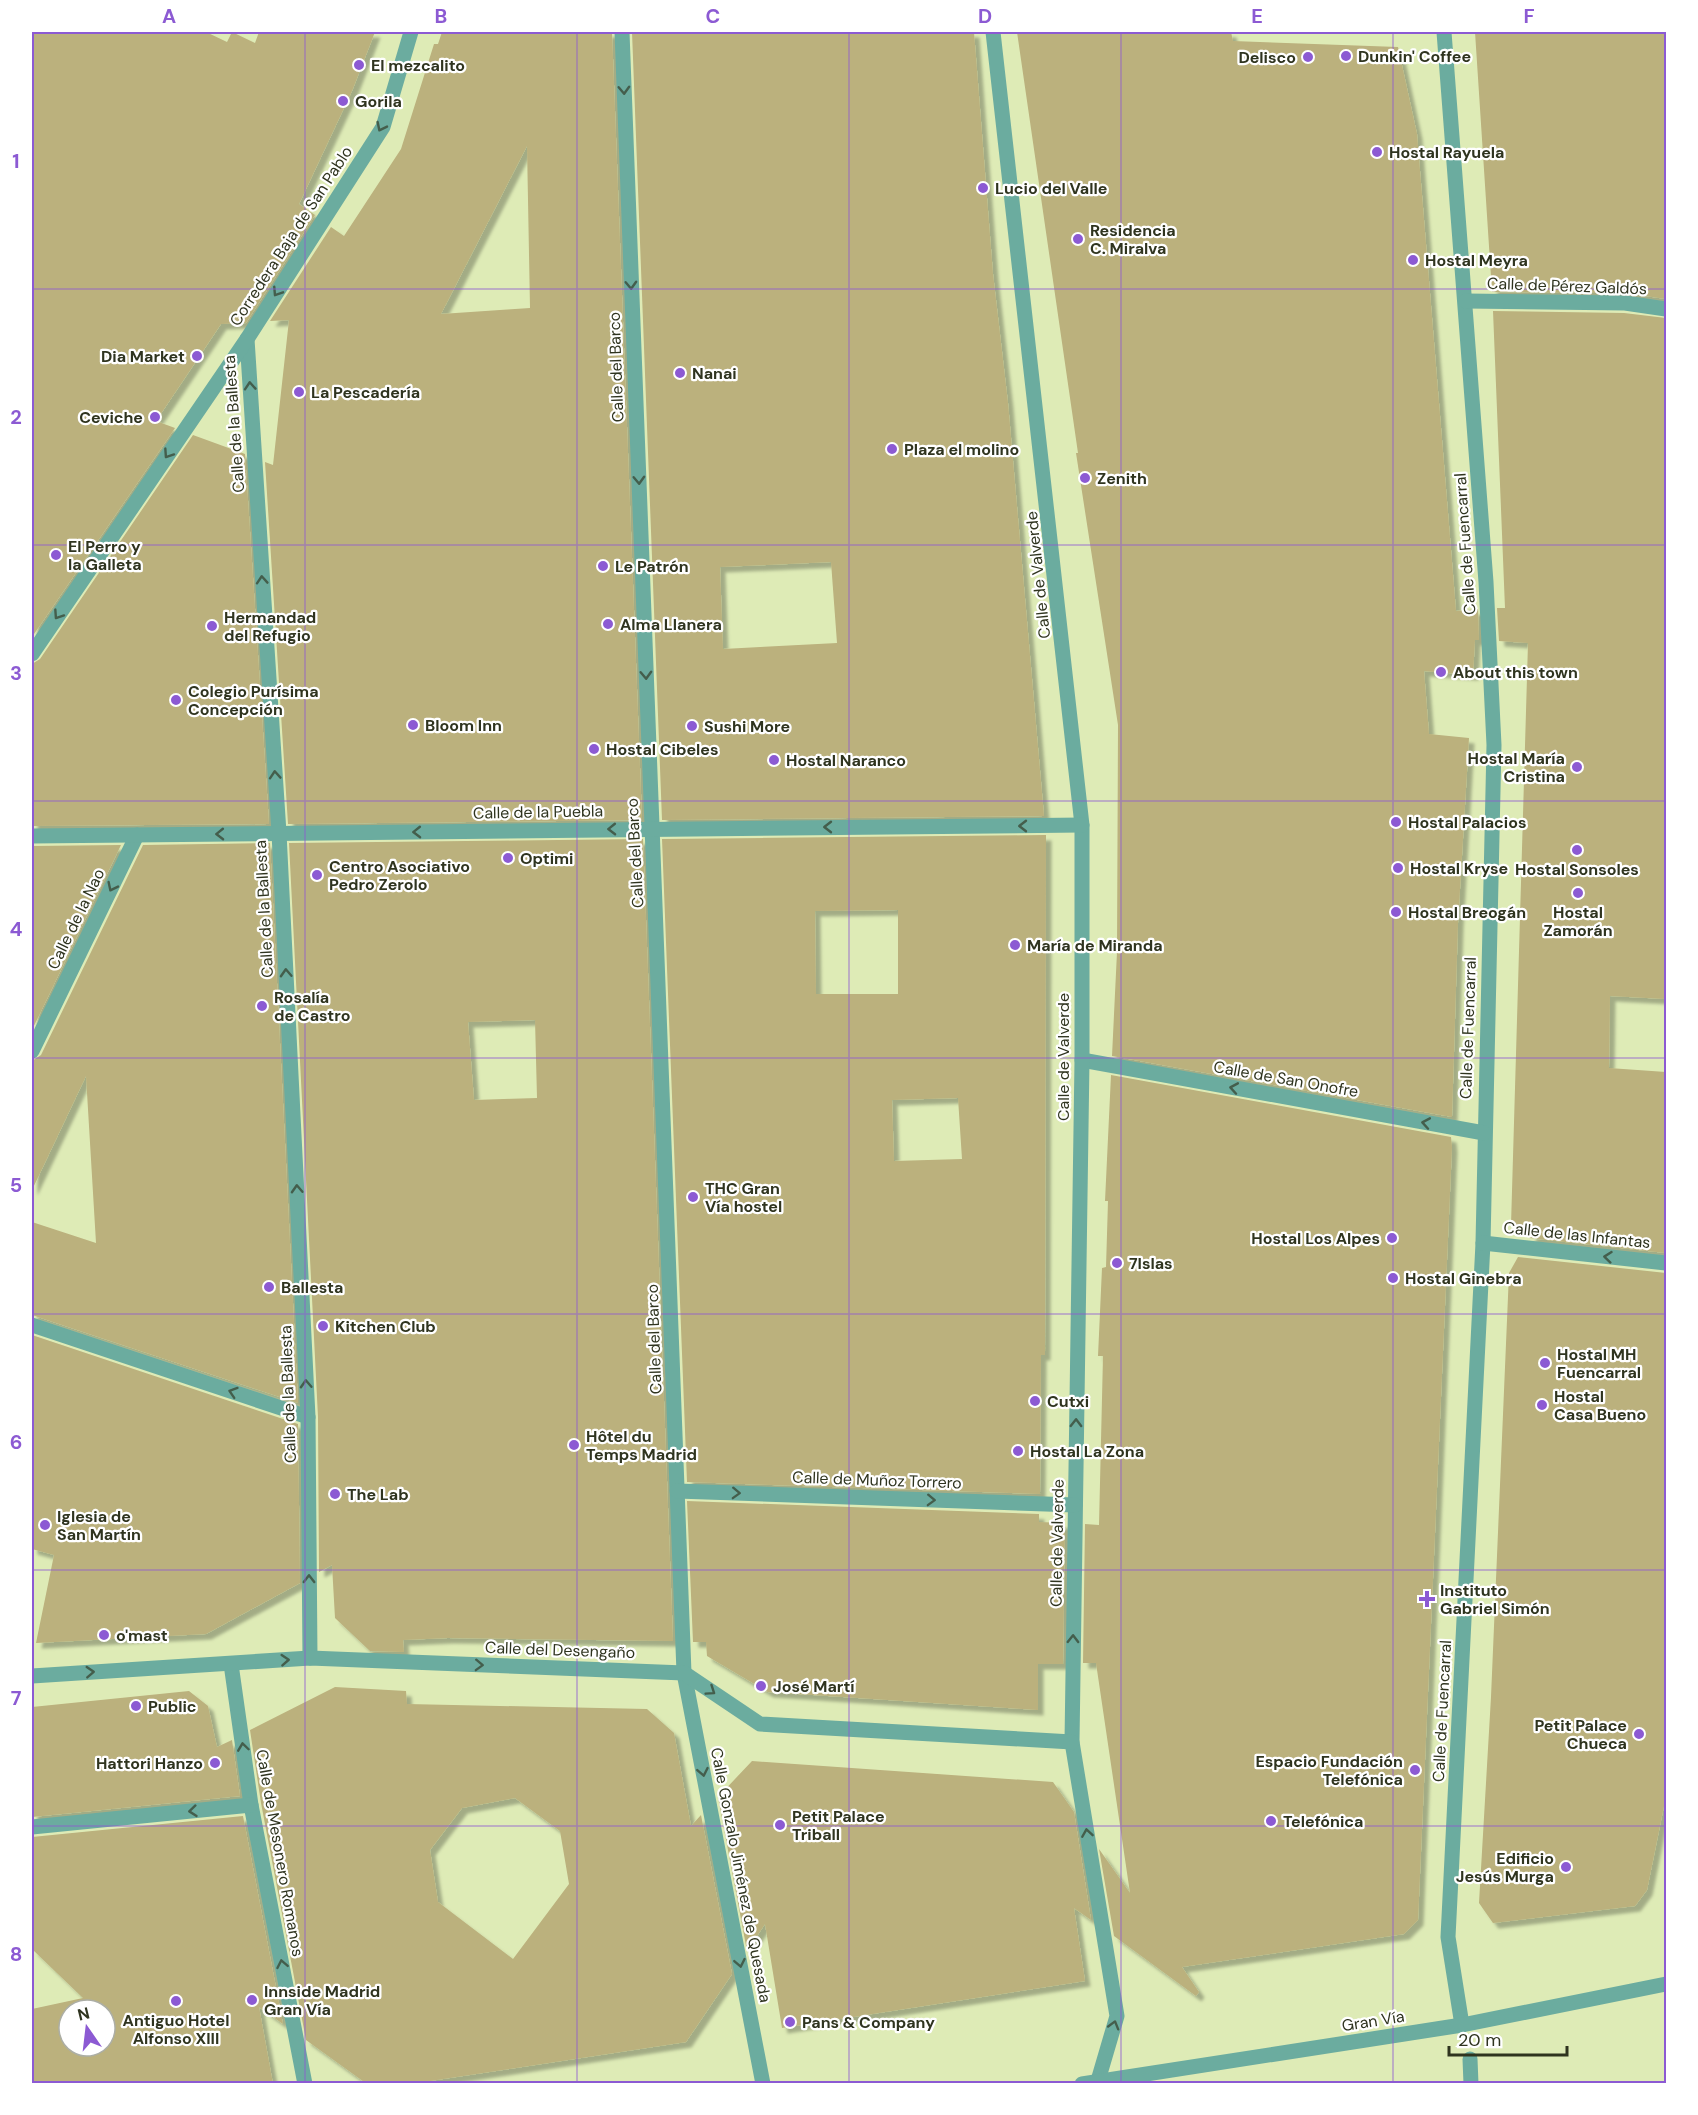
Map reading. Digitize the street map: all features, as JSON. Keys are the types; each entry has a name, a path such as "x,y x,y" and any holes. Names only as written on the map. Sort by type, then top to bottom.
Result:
{"street":[{"name":"Corredera Baja de San Pablo","path":"32,653 247,339 383,127 411,32"},
{"name":"Calle del Barco","path":"622,32 684,1673"},
{"name":"Calle de Valverde","path":"993,32 1082,825 1082,1060 1072,1742 1117,2016 1092,2083"},
{"name":"Calle de Fuencarral","path":"1444,32 1485,572 1494,745 1483,1243 1448,1937 1462,2025"},
{"name":"Calle de Pérez Galdós","path":"1466,302 1625,303 1666,309"},
{"name":"Calle de la Ballesta","path":"247,339 279,833 308,1417 310,1658"},
{"name":"Calle de la Puebla","path":"32,836 1082,825"},
{"name":"Calle de la Nao","path":"32,1051 137,835"},
{"name":"Calle de San Onofre","path":"1082,1060 1484,1133"},
{"name":"Calle de las Infantas","path":"1483,1243 1666,1263"},
{"path":"32,1325 308,1417"},
{"name":"Calle de Muñoz Torrero","path":"677,1491 1075,1505"},
{"name":"Calle del Desengaño","path":"32,1676 310,1658 684,1673"},
{"name":"Calle de Mesonero Romanos","path":"231,1664 251,1805 305,2084"},
{"path":"684,1673 760,1724 1072,1742"},
{"name":"Calle Gonzalo Jiménez de Quesada","path":"684,1673 763,2084"},
{"path":"32,1827 251,1805"},
{"name":"Gran Vía","path":"1092,2083 1462,2025 1666,1984"},
{"path":"1470,2059 1471,2084"}],"building":[{"path":"32,32 206,32 227,42 232,32 255,43 259,32 375,32 352,91 299,204 315,215 246,323 221,324 156,421 175,428 32,637"},
{"path":"442,32 612,32 642,820 288,824 265,462 273,465 289,320 270,321 331,227 344,236 401,149 434,44 438,44","holes":["527,146 530,308 441,314"]},
{"path":"632,32 974,32 993,274 1008,403 1044,816 662,820","holes":["831,562 837,643 723,649 720,567"]},
{"path":"1017,32 1231,32 1233,41 1398,47 1417,134 1456,611 1478,609 1479,640 1475,640 1473,675 1424,671 1429,734 1469,738 1458,923 1452,1117 1112,1056 1117,952 1118,725 1076,453 1078,453"},
{"path":"1475,32 1666,32 1666,299 1625,293 1492,292"},
{"path":"1493,311 1624,313 1666,318 1666,999 1610,996 1609,1068 1666,1072 1666,1253 1529,1238 1534,1228 1511,1225 1528,643 1499,641 1497,608 1505,608"},
{"name":"Hermandad del Refugio","path":"193,435 245,454 269,824 32,826 32,664 40,659"},
{"path":"1046,835 1045,1355 1041,1355 1040,1494 687,1482 662,839","holes":["898,910 898,994 816,994 815,911","958,1098 962,1159 894,1161 892,1100"]},
{"path":"643,839 673,1641 448,1638 403,1640 404,1652 370,1651 335,1618 332,1565 319,1572 318,1417 289,843","holes":["535,1020 537,1098 474,1100 468,1022"]},
{"path":"270,843 298,1403 32,1315 32,1222 96,1243 86,1076 32,1190 32,1061 41,1055 143,845"},
{"path":"121,845 32,1030 32,846"},
{"path":"1111,1075 1451,1137 1452,1147 1418,1920 1404,1934 1182,1967 1199,1992 1196,1996 1114,1936 1099,1849 1130,1893 1096,1663 1083,1663 1085,1524 1099,1525 1103,1356 1098,1356 1102,1268 1106,1267 1108,1201 1105,1201"},
{"path":"1518,1257 1666,1273 1666,1796 1647,1890 1635,1906 1493,1923 1479,1903 1491,1697 1509,1273"},
{"path":"32,1335 298,1424 300,1583 206,1634 36,1643 54,1555 32,1549"},
{"path":"687,1501 1039,1514 1039,1522 1065,1523 1063,1664 1038,1664 1038,1710 768,1692 707,1656 706,1642 693,1642"},
{"path":"335,1687 406,1691 407,1704 647,1709 674,1733 691,1826 701,1815 732,1974 686,2042 410,2084 367,2084 306,2040 261,1803 250,1730","holes":["515,1798 560,1831 569,1884 513,1959 438,1902 430,1850 462,1808"]},
{"path":"189,1691 208,1706 217,1747 232,1740 240,1796 32,1817 32,1707"},
{"path":"752,1761 1053,1782 1074,1812 1091,1920 1074,1908 1085,1981 782,2028 765,1924 747,1951 718,1797"},
{"path":"243,1816 283,2024 259,2007 273,2084 32,2084 32,2009 57,2004 57,2058 117,2058 117,1998 83,1998 33,1950 32,1837"}],"place":[{"name":"Dunkin' Coffee","path":"1346,56"},
{"name":"Delisco","path":"1308,57"},
{"name":"El mezcalito","path":"359,65"},
{"name":"Gorila","path":"343,101"},
{"name":"Hostal Rayuela","path":"1377,152"},
{"name":"Lucio del Valle","path":"983,188"},
{"name":"Residencia C. Miralva","path":"1078,239"},
{"name":"Hostal Meyra","path":"1413,260"},
{"name":"Dia Market","path":"197,356"},
{"name":"Nanai","path":"680,373"},
{"name":"La Pescadería","path":"299,392"},
{"name":"Ceviche","path":"155,417"},
{"name":"Plaza el molino","path":"892,449"},
{"name":"Zenith","path":"1085,478"},
{"name":"El Perro y la Galleta","path":"56,555"},
{"name":"Le Patrón","path":"603,566"},
{"name":"Alma Llanera","path":"608,624"},
{"name":"Hermandad del Refugio","path":"212,626"},
{"name":"About this town","path":"1441,672"},
{"name":"Colegio Purísima Concepción","path":"176,700"},
{"name":"Bloom Inn","path":"413,725"},
{"name":"Sushi More","path":"692,726"},
{"name":"Hostal Cibeles","path":"594,749"},
{"name":"Hostal Naranco","path":"774,760"},
{"name":"Hostal María Cristina","path":"1577,767"},
{"name":"Hostal Palacios","path":"1396,822"},
{"name":"Hostal Sonsoles","path":"1577,850"},
{"name":"Optimi","path":"508,858"},
{"name":"Hostal Kryse","path":"1398,868"},
{"name":"Centro Asociativo Pedro Zerolo","path":"317,875"},
{"name":"Hostal Zamorán","path":"1578,893"},
{"name":"Hostal Breogán","path":"1396,912"},
{"name":"María de Miranda","path":"1015,945"},
{"name":"Rosalía de Castro","path":"262,1006"},
{"name":"THC Gran Vía hostel","path":"693,1197"},
{"name":"Hostal Los Alpes","path":"1392,1238"},
{"name":"7Islas","path":"1117,1263"},
{"name":"Hostal Ginebra","path":"1393,1278"},
{"name":"Ballesta","path":"269,1287"},
{"name":"Kitchen Club","path":"323,1326"},
{"name":"Hostal MH Fuencarral","path":"1545,1363"},
{"name":"Cutxi","path":"1035,1401"},
{"name":"Hostal Casa Bueno","path":"1542,1405"},
{"name":"Hôtel du Temps Madrid","path":"574,1445"},
{"name":"Hostal La Zona","path":"1018,1451"},
{"name":"The Lab","path":"335,1494"},
{"name":"Iglesia de San Martín","path":"45,1525"},
{"name":"Instituto Gabriel Simón","path":"1427,1599"},
{"name":"o'mast","path":"104,1635"},
{"name":"José Martí","path":"761,1686"},
{"name":"Public","path":"136,1706"},
{"name":"Petit Palace Chueca","path":"1639,1734"},
{"name":"Hattori Hanzo","path":"215,1763"},
{"name":"Espacio Fundación Telefónica","path":"1415,1770"},
{"name":"Telefónica","path":"1271,1821"},
{"name":"Petit Palace Triball","path":"780,1825"},
{"name":"Edificio Jesús Murga","path":"1566,1867"},
{"name":"Innside Madrid Gran Vía","path":"252,2000"},
{"name":"Antiguo Hotel Alfonso XIII","path":"176,2001"},
{"name":"Pans & Company","path":"790,2022"}]}
